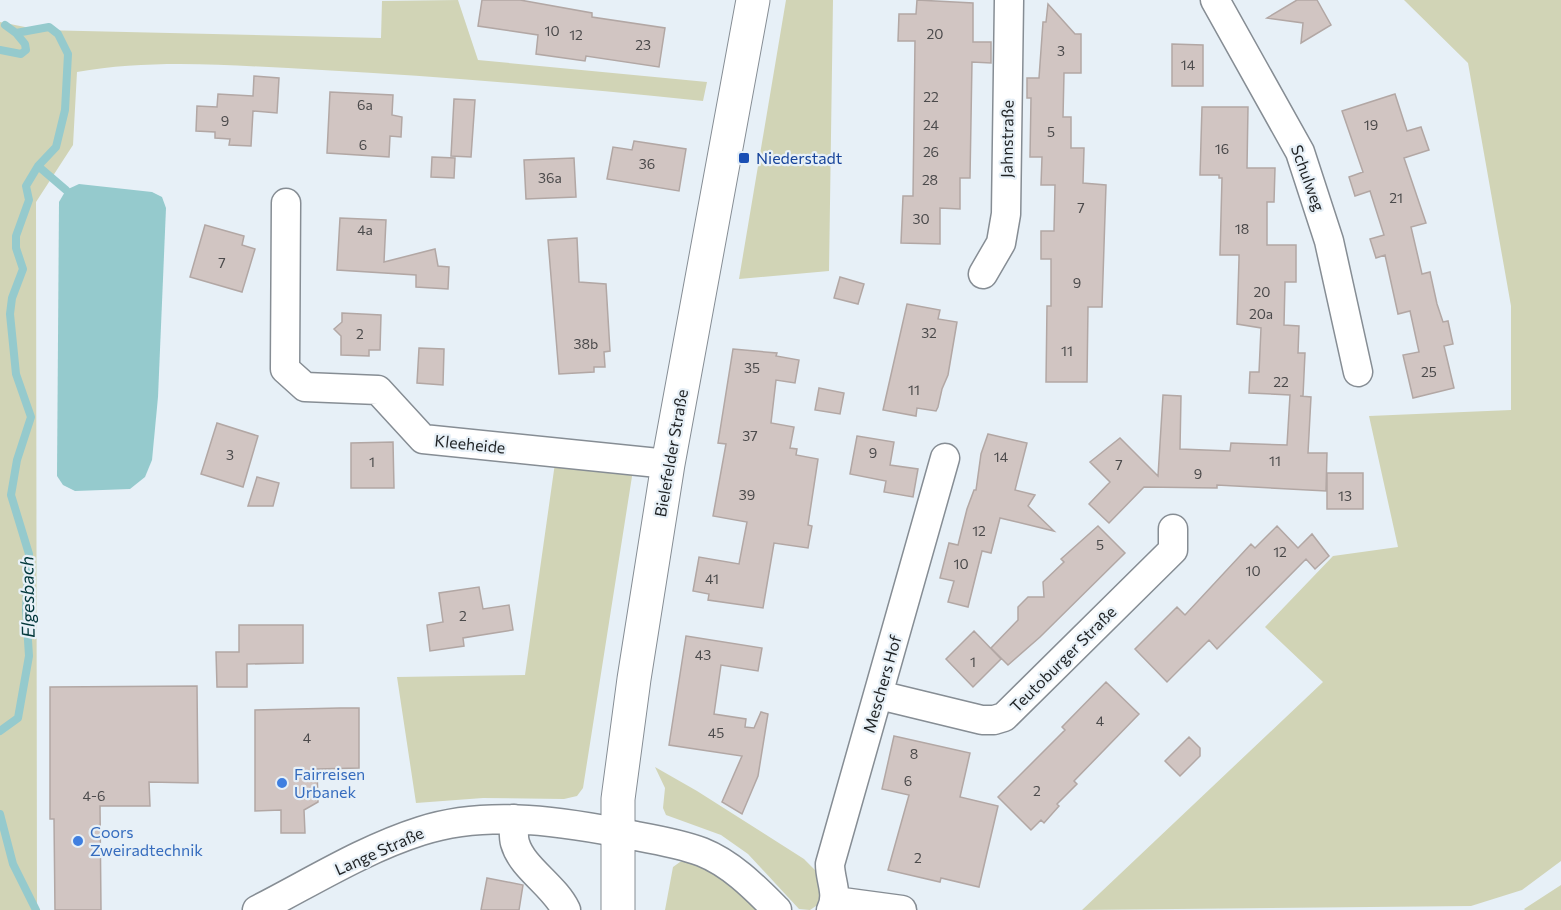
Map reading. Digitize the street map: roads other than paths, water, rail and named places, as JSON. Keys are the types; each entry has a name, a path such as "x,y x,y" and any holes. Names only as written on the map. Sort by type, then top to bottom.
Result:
{"main road":[{"name":"Bielefelder Straße","path":"618,910 616,832 621,769 668,465 753,0"}],"street":[{"name":"Jahnstraße","path":"983,274 1001,243 1006,214 1009,0"},
{"name":"Schulweg","path":"1215,0 1300,152 1329,241 1358,372"},
{"name":"Kleeheide","path":"286,203 285,369 304,387 378,390 423,439 668,465"},
{"name":"Meschers Hof","path":"833,906 830,864 945,458"},
{"name":"Teutoburger Straße","path":"879,695 982,720 1004,717 1173,550 1173,529"},
{"name":"Lange Straße","path":"257,910 343,866 421,831 455,823 513,819 616,832"},
{"path":"513,819 517,849 547,882 566,910"},
{"path":"616,832 702,852 733,870 777,910"},
{"path":"833,906 902,910"}],"water":[{"path":"79,184 152,192 162,197 166,208 158,397 152,460 145,477 130,489 75,491 63,485 57,476 59,202 66,190"}],"waterway":[{"name":"Elgesbach","path":"0,731 18,718 29,656 26,609 29,554 11,495 17,460 31,417 16,374 10,314 12,298 23,269 16,248 16,236 29,200 26,186 38,166 56,147 65,110 68,54 58,34 49,27 16,33 5,25"},
{"path":"0,50 21,54 26,50 25,44 16,33"},
{"path":"38,166 66,190"},
{"name":"Elgesbach","path":"0,814 13,864 36,910"}],"place":[{"name":"Niederstadt","path":"744,158"},
{"name":"Fairreisen Urbanek","path":"282,783"},
{"name":"Coors Zweiradtechnik","path":"78,841"}]}
